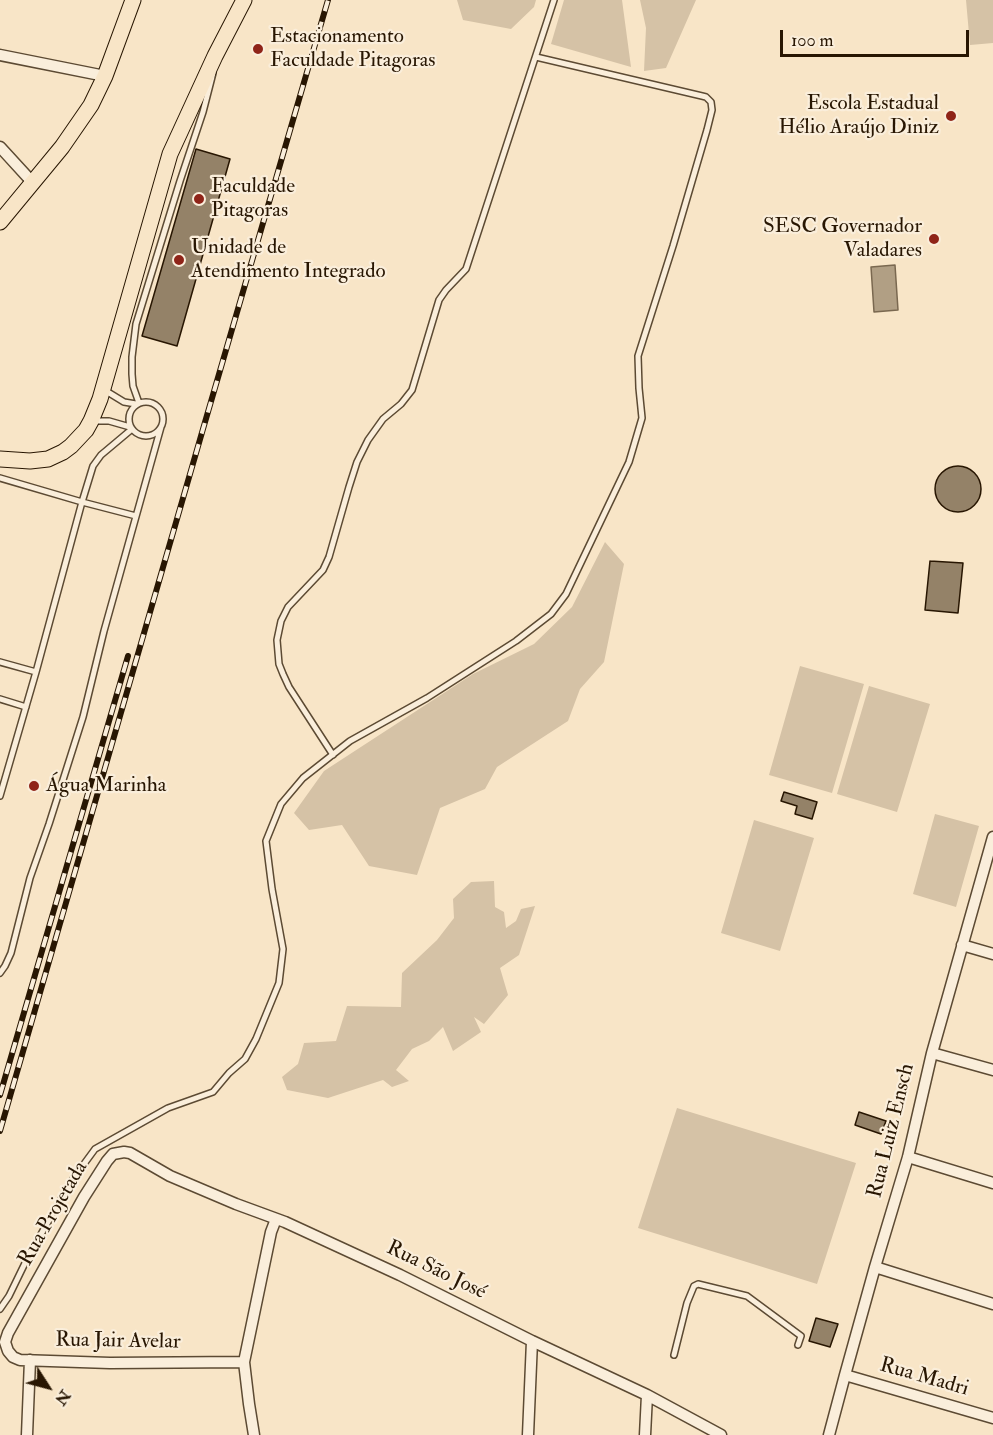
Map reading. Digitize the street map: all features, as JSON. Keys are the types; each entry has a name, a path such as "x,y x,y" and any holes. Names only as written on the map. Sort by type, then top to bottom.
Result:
{"main road":[{"path":"0,222 62,147 91,105 105,76 133,0"},
{"path":"0,459 30,461 48,459 71,446 91,421 103,389 170,154 215,56 244,0"}],"street":[{"path":"0,55 105,76"},
{"path":"0,147 33,183"},
{"name":"Rua Luiz Ensch","path":"829,1435 844,1375 908,1157 932,1053 993,837"},
{"path":"962,945 993,954"},
{"path":"932,1053 993,1070"},
{"name":"Rua São José","path":"130,1153 170,1176 276,1219 400,1275 647,1395 721,1435"},
{"name":"Rua Projetada","path":"30,1360 20,1360 10,1354 6,1347 8,1333 84,1197 107,1161 113,1154 130,1153"},
{"path":"908,1157 993,1183"},
{"path":"254,1435 244,1362 271,1232 276,1219"},
{"path":"875,1267 993,1304"},
{"path":"528,1435 532,1341"},
{"name":"Rua Jair Avelar","path":"27,1435 30,1360 110,1363 244,1362"},
{"name":"Rua Madri","path":"844,1375 993,1418"},
{"path":"645,1435 647,1395"}],"lane":[{"path":"333,755 289,687 279,664 277,640 281,621 288,607 323,570 329,557 357,462 383,418 401,404 412,390 439,300 466,270 554,0"},
{"path":"138,404 132,374 136,324 204,112 213,79 215,56"},
{"path":"0,1309 70,1183 95,1149 168,1108 213,1092 245,1059 256,1039 279,983 283,949 266,841 281,804 303,778 350,741 427,698 516,641 551,614 566,594 584,559 629,462 642,418 638,356 707,130 712,110 711,102 702,96 536,57"},
{"path":"103,389 124,402 138,404"},
{"path":"0,974 11,953 30,878 83,717 104,631 161,427 163,416 158,406 147,401 138,404 129,413 131,428"},
{"path":"91,421 109,421 147,436 152,435 161,427"},
{"path":"0,796 90,473 100,455 131,428"},
{"path":"0,478 136,516"},
{"path":"0,662 36,672"},
{"path":"0,699 26,707"},
{"path":"674,1356 687,1303 694,1286 698,1284 747,1296 801,1336 798,1346"}],"shaded area":[{"path":"457,0 536,0 534,7 511,29 463,20"},
{"path":"564,0 622,0 631,67 551,44"},
{"path":"640,0 696,0 666,68 644,71 646,28"},
{"path":"966,0 993,0 993,43 970,45"},
{"path":"895,265 898,310 874,312 871,267"},
{"path":"605,542 624,564 604,662 580,689 568,721 497,767 485,789 440,808 417,875 369,866 342,825 309,830 294,813 324,771 473,674 534,644 572,607"},
{"path":"800,666 864,684 832,793 769,775"},
{"path":"869,686 930,704 897,812 837,794"},
{"path":"935,814 979,826 956,907 913,894"},
{"path":"754,820 814,838 780,951 721,933"},
{"path":"494,881 495,907 504,912 506,928 516,921 521,909 535,906 519,955 500,968 508,995 484,1024 474,1017 481,1032 453,1051 443,1027 429,1041 412,1049 396,1070 409,1081 392,1087 383,1080 328,1098 287,1090 282,1077 298,1064 304,1043 336,1041 347,1006 401,1007 402,973 437,940 454,918 453,899 471,882"},
{"path":"677,1108 856,1163 817,1284 638,1228"}],"building":[{"path":"196,149 230,159 177,346 142,336"},
{"path":"958,466 974,473 981,489 974,505 958,512 942,505 935,489 942,473"},
{"path":"930,561 963,563 958,613 925,610"},
{"path":"784,792 817,802 812,819 795,814 797,806 781,801"},
{"path":"859,1112 886,1121 881,1134 855,1125"},
{"path":"816,1318 838,1324 830,1347 809,1341"}],"railway":[{"path":"0,1131 328,0"},
{"path":"0,1095 128,656"}],"place":[{"name":"Estacionamento Faculdade Pitagoras","path":"258,49"},
{"name":"Escola Estadual Hélio Araújo Diniz","path":"951,116"},
{"name":"Faculdade Pitagoras","path":"199,199"},
{"name":"SESC Governador Valadares","path":"934,239"},
{"name":"Unidade de Atendimento Integrado","path":"179,260"},
{"name":"Água Marinha","path":"34,786"}]}
